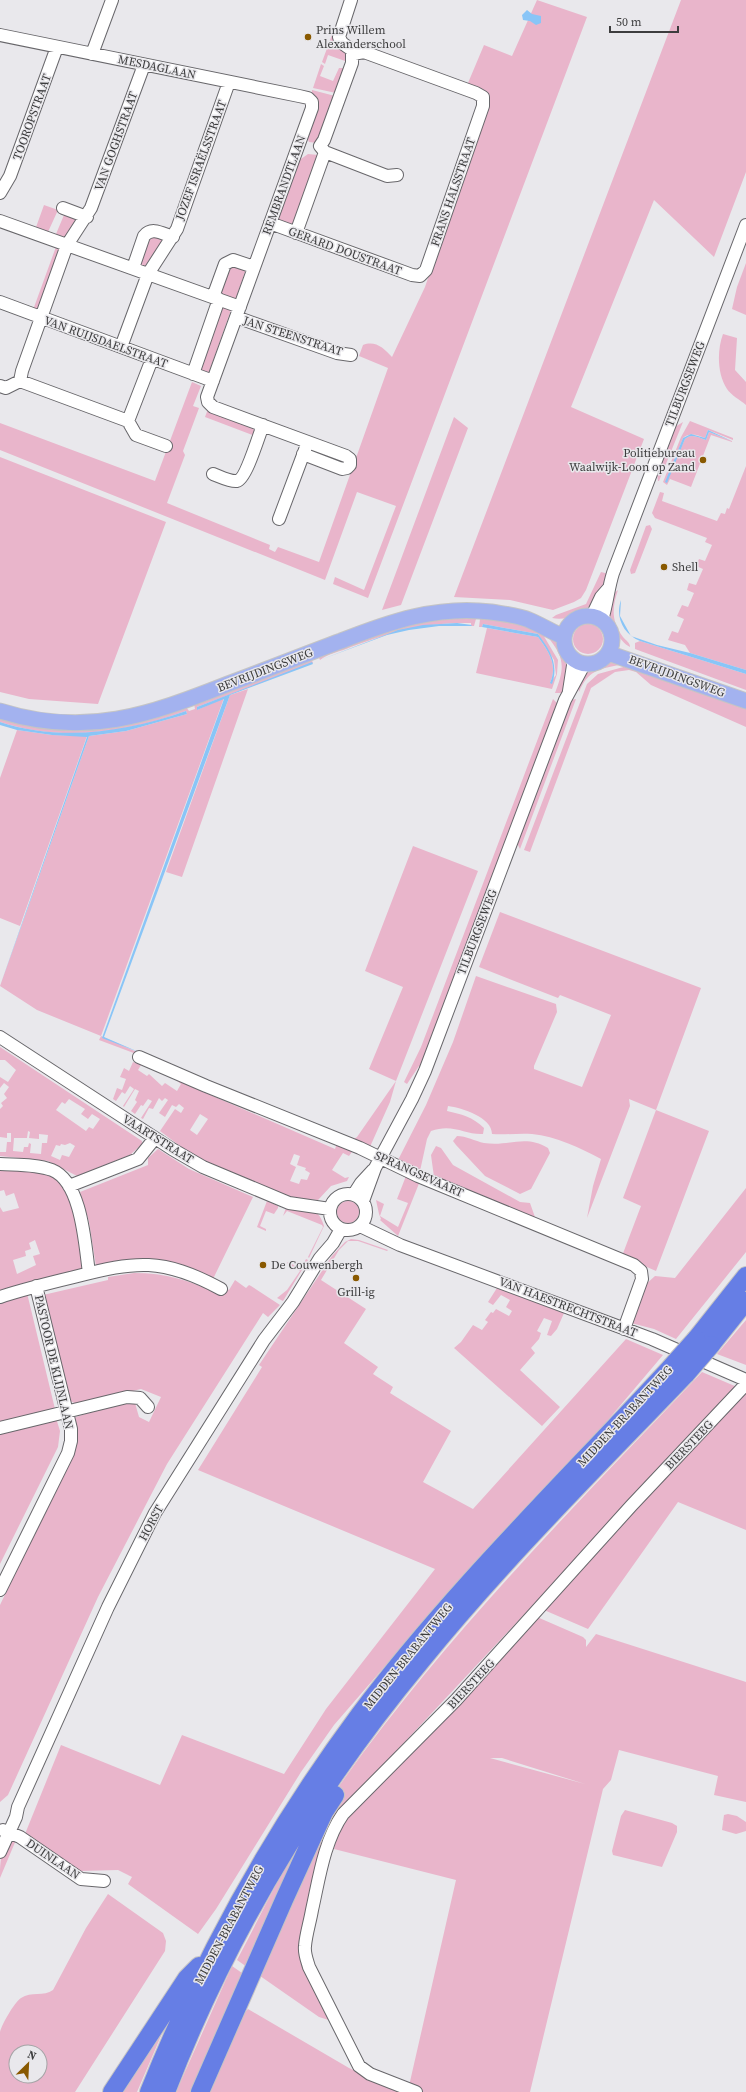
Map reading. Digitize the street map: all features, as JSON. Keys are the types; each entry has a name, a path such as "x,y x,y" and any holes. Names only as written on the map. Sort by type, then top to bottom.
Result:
{"highway":[{"path":"713,1319 746,1262"},
{"name":"MIDDEN-BRABANTWEG","path":"703,1342 713,1319 746,1276"},
{"name":"MIDDEN-BRABANTWEG","path":"166,2092 224,1960 267,1883 316,1803 389,1700 498,1573 703,1342 746,1301"},
{"name":"MIDDEN-BRABANTWEG","path":"149,2092 179,2020 212,1952 254,1876 296,1806 371,1700 449,1606 678,1371"},
{"path":"200,2092 324,1812 357,1760 389,1700"},
{"path":"112,2092 187,1978 212,1952"}],"main road":[{"name":"BEVRIJDINGSWEG","path":"0,711 56,722 86,723 142,716 179,704 381,625 402,619 457,611 489,612 529,620 548,619 567,631"},
{"path":"579,617 597,618 610,630 610,647 598,661 579,661 566,649 567,631 579,617"},
{"name":"BEVRIJDINGSWEG","path":"610,647 746,693"},
{"name":"BEVRIJDINGSWEG","path":"610,647 746,701"}],"street":[{"path":"92,54 112,0"},
{"path":"351,0 339,37 342,43 352,50 353,54"},
{"name":"MESDAGLAAN","path":"0,35 304,97 312,102"},
{"name":"TOOROPSTRAAT","path":"2,188 57,47"},
{"name":"FRANS HALSSTRAAT","path":"353,54 364,52 476,93 483,97 483,106 426,270 420,276"},
{"name":"REMBRANDTLAAN","path":"296,233 324,140 352,63 353,54"},
{"name":"VAN GOGHSTRAAT","path":"20,381 22,371 67,245 87,217 144,65"},
{"name":"JOZEF ISRAËLSSTRAAT","path":"121,347 148,274 172,237 229,82"},
{"name":"REMBRANDTLAAN","path":"263,425 213,407 208,402 207,397 312,108 312,102"},
{"path":"299,143 311,148 322,149 387,176 397,176"},
{"path":"63,208 87,217"},
{"path":"0,221 216,298 238,312"},
{"name":"GERARD DOUSTRAAT","path":"270,223 412,276 420,276"},
{"name":"TILBURGSEWEG","path":"597,618 608,601 608,589 746,225"},
{"path":"133,268 144,236 148,231 152,230 172,237"},
{"path":"193,374 225,264 233,260 254,267"},
{"name":"VAN RUIJSDAELSTRAAT","path":"0,302 213,381"},
{"name":"JAN STEENSTRAAT","path":"238,312 337,353 351,355"},
{"path":"128,421 152,359"},
{"path":"0,386 6,388 20,381 128,421 136,435 166,446"},
{"path":"213,474 232,481 241,479 246,472 263,425 346,456 350,459 350,464 347,468 342,469 303,454"},
{"path":"279,519 308,442"},
{"name":"TILBURGSEWEG","path":"359,1197 382,1157 424,1071 569,691 577,681 579,661"},
{"name":"VAARTSTRAAT","path":"0,1037 155,1138 203,1167 246,1186 289,1202 330,1209"},
{"name":"SPRANGSEVAART","path":"139,1057 206,1086 382,1157 418,1176 634,1265 641,1271 642,1279 624,1329"},
{"path":"69,1186 138,1160 155,1138"},
{"path":"0,1164 48,1168 61,1175 69,1186 80,1216 89,1273"},
{"path":"349,1193 359,1197 367,1212 363,1223 351,1230 338,1227 330,1218 331,1204 338,1196 349,1193"},
{"name":"VAN HAESTRECHTSTRAAT","path":"363,1223 371,1233 389,1238 400,1245 624,1329 746,1380"},
{"name":"HORST","path":"0,1852 4,1833 18,1807 108,1606 155,1513 223,1402 264,1340 293,1302 320,1258 333,1243 338,1227"},
{"path":"0,1297 36,1286 89,1273 125,1265 148,1264 184,1272 221,1289"},
{"name":"PASTOOR DE KLIJNLAAN","path":"0,1590 68,1453 71,1441 71,1429 36,1286"},
{"name":"BIERSTEEG","path":"416,2092 363,2070 359,2066 309,1967 305,1947 328,1845 336,1824 343,1814 456,1700 631,1506 746,1384"},
{"path":"0,1428 127,1397 140,1398 148,1407"},
{"name":"DUINLAAN","path":"4,1833 20,1837 81,1879 104,1881"}],"shaded area":[{"path":"537,0 587,17 368,598 333,584 335,577 364,590 396,506 357,492 325,580 0,450 0,423 155,481 192,382 201,386 193,406 199,408 183,451 185,455 167,503 270,545 269,549 275,552 278,547 319,562 388,368 359,356 363,345 375,344 392,357 425,287 490,95 468,83 484,45 512,56"},
{"path":"681,0 746,0 746,172 714,257 654,200 571,407 644,439 586,590 581,598 553,610 510,600 454,597"},
{"path":"333,32 346,52 348,62 328,55 325,64 322,62"},
{"path":"321,64 324,66 320,76 333,81 339,68 345,68 336,93 313,88"},
{"path":"312,90 335,96 317,143 309,142 307,138"},
{"path":"308,154 318,155 294,226 279,220 278,218 298,158 301,159"},
{"path":"44,205 58,210 48,232 35,230"},
{"path":"64,215 78,218 67,239 56,237"},
{"path":"148,236 163,239 164,242 147,268 139,267"},
{"path":"57,244 60,247 38,309 33,310"},
{"path":"746,263 746,315 732,309 737,287"},
{"path":"231,265 246,269 235,301 220,297 227,269"},
{"path":"221,302 232,307 209,372 196,370"},
{"path":"723,334 737,338 735,370 746,382 746,405 727,389 721,376 719,354"},
{"path":"208,409 253,426 255,436 205,417"},
{"path":"454,417 468,428 401,605 382,610"},
{"path":"690,421 733,438 733,440 708,430 705,438 694,435 688,435 683,438 666,482 687,437 695,436 706,440 709,432 732,442 711,435 691,487 670,479 667,485 663,482 681,437"},
{"path":"683,422 658,481 657,474 675,427"},
{"path":"0,457 166,522 98,704 29,699 0,692"},
{"path":"746,466 746,670 690,653 685,645 668,640 672,631 678,633 684,619 677,616 682,605 688,607 694,593 687,590 689,583 696,585 703,569 696,566 699,559 705,561 712,545 705,542 707,538 655,518 652,513 660,492 664,493 662,501 717,521 721,513 725,514 727,508 729,509"},
{"path":"650,525 652,529 635,573 631,574 630,570 646,526"},
{"path":"601,572 609,574 600,593 593,603 576,615 561,619 552,618 556,615 586,604"},
{"path":"618,590 614,609 616,625 623,637 629,643 630,647 619,637 611,620 610,603"},
{"path":"473,616 476,619 474,626 471,626 471,623 454,623 424,626 395,632 367,641 331,654 320,660 318,656 413,621"},
{"path":"482,617 512,621 542,633 558,660 557,674 552,689 476,673 487,628 538,637 549,653 553,664 550,683 556,675 554,660 538,634 483,624 482,627 479,627 480,619"},
{"path":"588,624 599,628 603,639 599,650 588,654 577,650 573,639 577,628"},
{"path":"547,636 560,641 566,656 568,665 562,693 555,693 562,669 562,663 557,651"},
{"path":"640,641 746,674 746,690 635,649 635,643"},
{"path":"311,658 313,663 197,707 197,710 224,698 101,1036 37,1010 0,986 89,736 126,731 187,714 186,711 140,725 117,729 70,733 47,732 23,728 0,722 0,716 24,722 186,707 189,711 195,709 194,704"},
{"path":"615,660 619,665 594,672 586,679 579,692 578,686 589,671 597,666"},
{"path":"627,666 684,685 746,709 746,727 651,685 636,672 629,670 615,672 591,688 530,852 524,850 587,684 598,674"},
{"path":"248,689 182,877 166,872 230,695"},
{"path":"553,699 558,704 421,1067 419,1066 407,1084 404,1082 421,1047"},
{"path":"576,699 520,849 517,843 571,700"},
{"path":"17,730 52,735 87,736 20,926 0,918 0,778"},
{"path":"413,846 478,871 396,1081 369,1069 403,987 365,971"},
{"path":"500,912 701,988 656,1110 629,1099 630,1106 587,1218 593,1186 601,1159 550,1137 532,1134 492,1134 491,1128 482,1118 468,1111 448,1106 447,1111 476,1121 484,1128 483,1134 446,1128 431,1131 427,1139 420,1171 397,1162 426,1105 453,1042 476,976 556,1004 557,1012 534,1069 582,1087 611,1015 560,995 558,998 479,967"},
{"path":"101,1036 139,1053 139,1055 99,1040"},
{"path":"0,1047 142,1141 142,1144 130,1155 77,1176 48,1161 0,1156 0,1152 6,1152 7,1142 11,1142 11,1133 7,1133 7,1138 0,1137 0,1109 3,1106 1,1103 7,1098 4,1094 9,1087 4,1083 0,1088 0,1077 8,1082 16,1070 5,1060 0,1060","holes":["69,1099 85,1109 81,1114 88,1119 92,1114 100,1119 93,1129 89,1127 86,1131 56,1110 62,1102 65,1104","28,1131 30,1132 29,1138 39,1139 39,1134 48,1135 47,1143 42,1143 41,1154 30,1153 31,1144 29,1143 28,1147 24,1147 23,1152 13,1151 14,1138 27,1138","70,1143 75,1146 69,1157 62,1155 60,1160 51,1156 56,1145 65,1145"]},
{"path":"133,1062 141,1065 138,1070 147,1076 149,1074 162,1086 165,1083 177,1091 181,1084 176,1080 335,1149 338,1141 354,1149 349,1156 343,1153 332,1170 345,1178 349,1177 347,1181 331,1186 318,1200 291,1198 218,1169 188,1152 160,1131 175,1109 181,1113 184,1108 179,1104 176,1107 172,1105 165,1117 159,1113 168,1100 165,1098 162,1101 159,1098 153,1109 149,1108 143,1119 141,1118 152,1101 148,1099 143,1106 141,1105 135,1114 131,1111 137,1102 135,1100 139,1091 135,1089 124,1107 123,1106 134,1089 130,1086 125,1094 122,1092 116,1101 113,1099 117,1088 122,1090 126,1079 120,1077 124,1068 129,1071","holes":["200,1114 208,1119 197,1135 190,1130","294,1154 300,1156 297,1165 306,1168 305,1170 310,1173 307,1180 301,1179 299,1184 290,1181 296,1167 290,1164"]},
{"path":"396,1081 390,1102 369,1149 351,1141 357,1137"},
{"path":"656,1110 709,1131 656,1271 622,1256 641,1206 623,1198"},
{"path":"457,1136 493,1144 524,1141 532,1142 548,1148 550,1153 531,1189 520,1194 485,1176 453,1141"},
{"path":"436,1146 441,1148 453,1165 520,1202 530,1203 536,1220 434,1177 431,1155"},
{"path":"158,1149 189,1169 253,1197 213,1279 205,1275 96,1266 89,1222 80,1192 148,1165 148,1158"},
{"path":"0,1169 45,1172 58,1179 66,1188 77,1224 84,1269 0,1293 0,1207 3,1212 19,1208 14,1193 6,1196 4,1190 0,1191","holes":["35,1240 40,1254 33,1256 36,1265 17,1274 13,1260 26,1256 25,1251 31,1249 29,1243"]},
{"path":"406,1176 420,1181 398,1236 380,1220 376,1200 384,1204 380,1216 398,1227 408,1203 397,1199"},
{"path":"746,1188 746,1252 676,1339 654,1329 631,1323 644,1286 655,1276 675,1278"},
{"path":"267,1201 278,1206 278,1208 274,1214 266,1211 260,1226 266,1229 266,1231 257,1227"},
{"path":"344,1201 352,1201 359,1208 359,1216 352,1223 344,1223 337,1216 337,1208"},
{"path":"287,1205 315,1211 324,1226 309,1258 308,1257 323,1227 322,1225 287,1211 283,1216"},
{"path":"351,1239 359,1240 388,1250 387,1251 358,1241 348,1241 339,1250 321,1280 366,1309 344,1343 378,1367 373,1374 393,1387 390,1393 451,1431 423,1482 473,1509 626,1339 663,1355 597,1433 470,1568 334,1725 301,1772 216,1909 198,1934 128,1884 132,1877 118,1870 80,1871 25,1834 61,1745 160,1785 182,1735 284,1774 326,1709 435,1569 198,1470 262,1367 259,1365 332,1256 345,1242"},
{"path":"306,1259 308,1260 283,1301 277,1298 287,1290 300,1271 287,1263 288,1262 301,1269"},
{"path":"134,1273 156,1274 178,1278 219,1295 221,1289 224,1287 229,1290 235,1280 246,1288 249,1285 251,1286 280,1305 268,1317 263,1313 167,1464 98,1597 8,1795 0,1802 0,1605 65,1469 73,1418 128,1400 135,1403 139,1417 149,1422 161,1397 141,1389 77,1404 70,1401 43,1295 108,1280 108,1277"},
{"path":"497,1288 564,1313 557,1329 551,1336 547,1335 552,1321 544,1318 537,1331 541,1333 539,1339 531,1348 535,1353 520,1370 560,1407 542,1426 454,1348 461,1342 473,1325 482,1330 488,1322 485,1320 491,1312 493,1313 496,1309 509,1316 512,1311 506,1307 510,1300 501,1295 493,1305 488,1302"},
{"path":"27,1293 55,1409 0,1424 0,1301"},
{"path":"746,1320 746,1365 717,1354"},
{"path":"702,1372 737,1387 342,1809 300,1955 332,2021 319,2017 237,1960 291,1858 344,1780 390,1718 439,1657 542,1541"},
{"path":"746,1392 746,1530 678,1502 588,1629 544,1610 647,1494"},
{"path":"56,1418 60,1431 58,1447 0,1564 0,1432"},
{"path":"537,1617 583,1637 586,1640 586,1647 596,1634 746,1682 746,1802 714,1795 718,1776 619,1750 611,1780 603,1789 530,2092 421,2092 409,2086 456,1880 334,1849 339,1825","holes":["490,1758 502,1758 585,1784"]},
{"path":"625,1810 672,1823 677,1826 677,1832 662,1867 613,1855 612,1851 621,1816"},
{"path":"728,1814 737,1816 746,1822 746,1831 736,1834 722,1830 724,1815"},
{"path":"16,1840 0,1878 1,1861 4,1849 11,1841"},
{"path":"108,1894 163,1933 166,1941 165,1951 75,2092 0,2092 1,2028 15,2004 21,1998 29,1995 46,1993 53,1990 86,1928"},
{"path":"232,1966 242,1973 192,2092 176,2092"},
{"path":"173,2008 137,2092 122,2092"},
{"path":"248,2009 349,2068 400,2092 209,2092 240,2018"}],"water":[{"path":"527,10 532,14 541,16 541,23 536,25 530,21 523,20 522,15"},
{"path":"708,430 732,441 709,432 706,440 695,436 687,437 667,483 665,482 683,438 691,434 705,438"},
{"path":"621,600 620,616 631,635 625,629 620,619 619,606"},
{"path":"457,623 472,625 439,626 387,635 320,660 398,630 423,625"},
{"path":"483,624 538,634 550,652 554,664 554,677 552,684 550,683 553,664 549,653 538,637 482,627"},
{"path":"632,636 657,645 690,653 746,670 746,674 640,641"},
{"path":"312,662 313,664 230,695 104,1037 141,1053 102,1038 224,699 197,710 197,707"},
{"path":"186,711 187,714 126,731 89,736 0,986 87,737 52,735 17,730 0,725 0,722 47,732 93,732 140,724"}],"place":[{"name":"Prins Willem Alexanderschool","path":"308,37"},
{"name":"Politiebureau Waalwijk-Loon op Zand","path":"703,460"},
{"name":"Shell","path":"664,567"},
{"name":"De Couwenbergh","path":"263,1265"},
{"name":"Grill-ig","path":"356,1278"}]}
